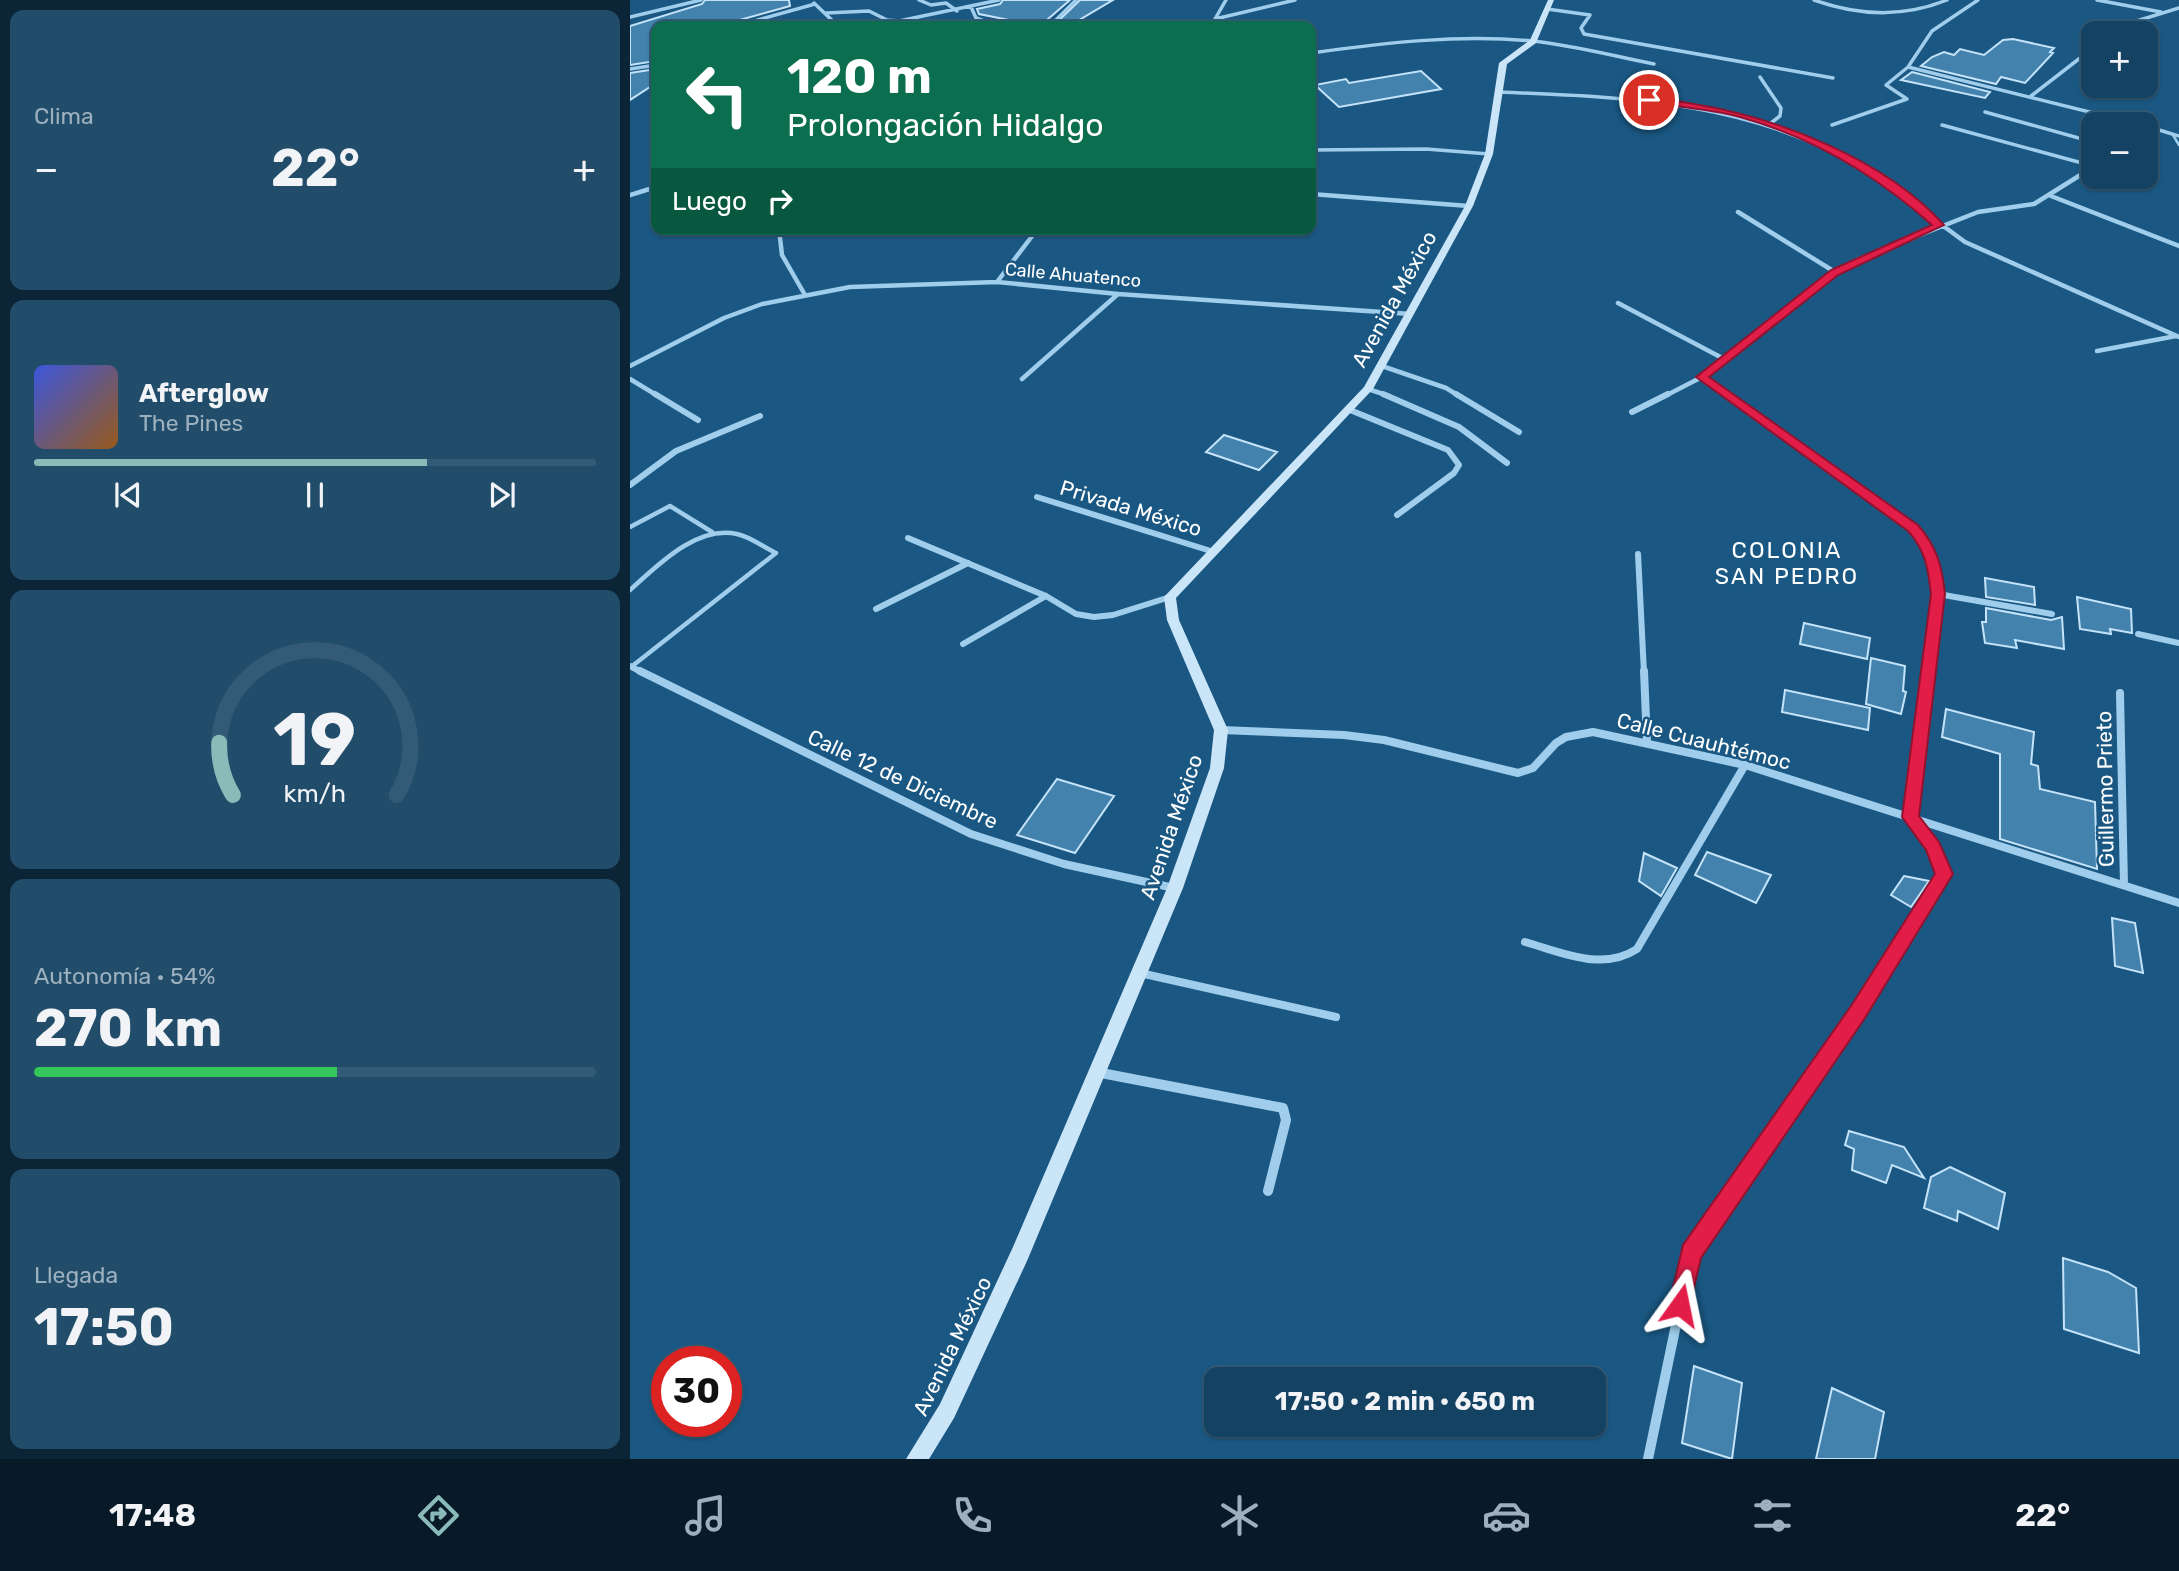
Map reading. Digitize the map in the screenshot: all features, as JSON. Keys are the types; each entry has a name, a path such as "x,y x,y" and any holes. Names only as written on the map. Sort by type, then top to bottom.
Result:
{"main road":[{"path":"1533,41 1549,4"},
{"name":"Avenida México","path":"1170,597 1368,388 1469,206 1489,154 1503,63 1533,41"},
{"path":"1170,597 1172,620 1221,730"},
{"name":"Avenida México","path":"917,1459 947,1411 1020,1254 1095,1072 1140,972 1175,888 1217,768 1221,730"}],"street":[{"path":"630,17 701,0"},
{"path":"810,0 834,21"},
{"path":"919,0 931,5 951,0"},
{"path":"825,13 869,11 893,21 957,11 999,0"},
{"path":"1054,21 1076,0"},
{"path":"1215,19 1226,0"},
{"path":"1215,19 1294,0"},
{"path":"1814,0 1845,10 1883,13 1929,7 1947,0"},
{"path":"1832,125 1908,99 1886,85 1908,67 1932,31 1978,0"},
{"path":"2097,0 2163,12"},
{"path":"946,3 957,11"},
{"path":"754,21 815,4"},
{"path":"1549,4 1591,15 1581,28 1584,34 1833,78"},
{"path":"971,7 976,18 984,21"},
{"path":"2135,21 2179,8"},
{"path":"1316,53 1463,38 1533,41 1654,64"},
{"path":"2031,96 2081,57"},
{"path":"630,69 651,66"},
{"path":"1908,67 2091,112"},
{"path":"1760,77 1781,108 1780,116 1771,123"},
{"path":"1497,92 1668,102 1771,123 1860,166 1896,188 1939,225 1985,252 2178,336"},
{"path":"1985,112 2081,139"},
{"path":"1942,125 2081,163"},
{"path":"2158,130 2176,135 2179,130"},
{"path":"1316,150 1414,149 1489,154"},
{"path":"1632,412 1702,377 1835,272 1939,225 1978,212 2034,204 2051,196 2081,175"},
{"path":"630,195 651,189"},
{"path":"1316,194 1469,206"},
{"path":"2051,196 2179,246"},
{"path":"1738,212 1835,272"},
{"path":"778,235 777,241 805,295"},
{"path":"997,282 1033,235"},
{"name":"Calle Ahuatenco","path":"630,366 724,318 762,304 850,287 997,282 1118,294 1411,314"},
{"path":"1022,379 1118,294"},
{"path":"1618,303 1726,360"},
{"path":"2097,351 2178,336"},
{"path":"1381,366 1446,388 1519,432"},
{"path":"1648,1459 1691,1253 1858,1012 1944,874 1933,846 1910,817 1938,594 1934,562 1926,543 1913,528 1702,377"},
{"path":"630,379 698,420"},
{"path":"1368,388 1426,408 1457,424 1487,444 1507,463"},
{"path":"1350,410 1448,450 1457,458 1459,465 1454,473 1397,515"},
{"path":"630,485 676,451 760,416"},
{"name":"Privada México","path":"1037,497 1214,552"},
{"path":"908,538 1046,596 1076,614 1094,617 1170,597"},
{"path":"1638,554 1647,743"},
{"path":"876,609 968,564"},
{"path":"1938,594 2052,614"},
{"path":"963,644 1046,596"},
{"path":"2138,634 2179,643"},
{"name":"Calle 12 de Diciembre","path":"631,666 971,834 1064,864 1175,888"},
{"name":"Guillermo Prieto","path":"2120,693 2124,885"},
{"name":"Calle Cuauhtémoc","path":"1221,730 1344,735 1384,740 1518,773 1533,768 1556,743 1580,732 1647,743 1745,765 2179,902"},
{"path":"1524,942 1604,961 1629,957 1637,949 1745,765"},
{"path":"1140,972 1336,1017"},
{"path":"1095,1072 1283,1108 1286,1119 1268,1191"}],"lane":[{"path":"2176,135 2179,145"},
{"path":"630,527 670,506 712,532 736,533 776,553 631,666"},
{"path":"630,590 664,559 712,532"}],"building":[{"path":"705,0 789,0 790,6 736,21 651,21 651,62 630,65 630,26 702,4"},
{"path":"1003,0 1070,0 1046,21 1015,21 979,14 977,9 1000,4"},
{"path":"1080,0 1113,0 1077,21 1058,21"},
{"path":"2013,39 2054,48 2050,52 2053,53 2025,83 2001,77 1996,84 1921,66 1932,57 1944,52 1954,55 1960,49 1984,55 2003,40"},
{"path":"651,70 651,86 630,100 630,73"},
{"path":"1421,71 1441,89 1339,107 1316,86 1346,79 1349,83"},
{"path":"1912,72 1990,92 1985,98 1901,80"},
{"path":"1224,435 1277,452 1259,470 1206,452"},
{"path":"1985,578 2034,587 2035,605 1986,597"},
{"path":"2077,597 2131,609 2132,633 2110,629 2111,634 2080,629"},
{"path":"1986,608 2051,620 2062,617 2064,649 2015,640 2017,648 1985,643 1982,622 1986,622"},
{"path":"1804,623 1870,638 1867,659 1800,644"},
{"path":"1871,658 1905,666 1903,691 1906,692 1901,714 1866,704"},
{"path":"1785,690 1870,708 1868,730 1782,712"},
{"path":"1946,709 2034,732 2031,764 2038,766 2040,789 2095,802 2097,869 2000,839 2000,754 1942,737"},
{"path":"1057,779 1114,796 1075,853 1017,835"},
{"path":"1707,852 1771,875 1756,903 1695,875"},
{"path":"1644,853 1677,868 1661,896 1639,881"},
{"path":"1904,876 1929,881 1911,907 1891,895"},
{"path":"2112,918 2135,923 2143,973 2115,966"},
{"path":"1849,1131 1904,1147 1924,1178 1892,1165 1886,1183 1852,1170 1854,1149 1845,1145"},
{"path":"1950,1167 2005,1193 1998,1229 1958,1211 1957,1221 1924,1208 1931,1177"},
{"path":"2063,1258 2108,1272 2136,1288 2139,1353 2064,1329"},
{"path":"1694,1366 1742,1383 1732,1459 1682,1443"},
{"path":"1832,1388 1884,1412 1875,1459 1816,1459"}],"district":[{"name":"COLONIA SAN PEDRO","path":"1787,563"}],"route":[{"path":"1649,100 1741,114 1810,139 1896,188 1939,225 1835,272 1702,377 1913,528 1926,543 1934,562 1938,594 1910,817 1933,846 1944,874 1858,1012 1691,1253 1680,1305"}]}
